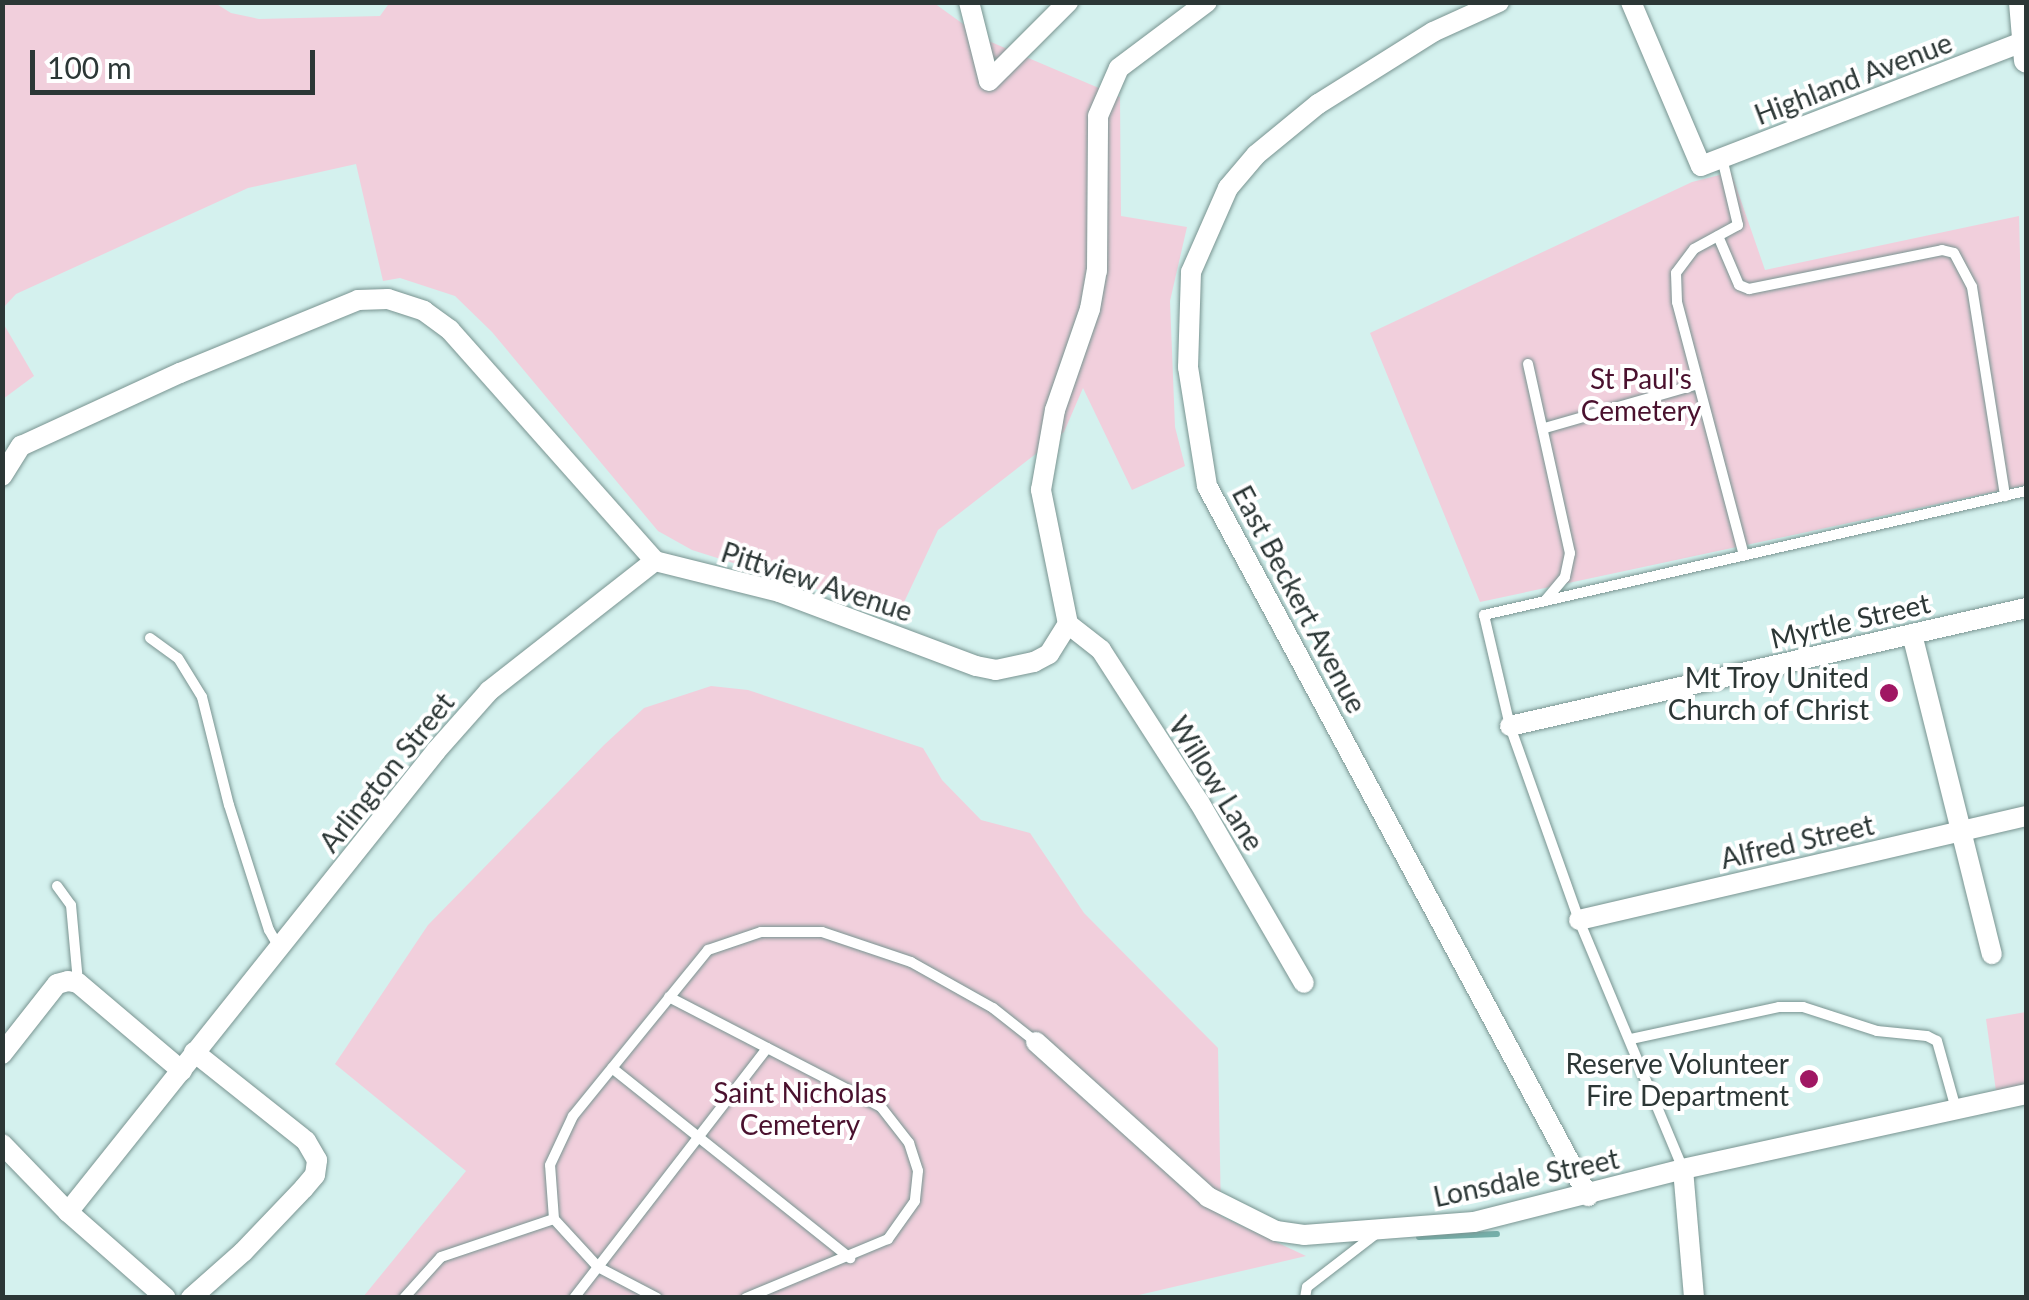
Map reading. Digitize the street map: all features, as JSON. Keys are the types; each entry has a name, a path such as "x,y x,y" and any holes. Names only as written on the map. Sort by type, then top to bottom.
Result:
{"street":[{"path":"969,2 989,80 1068,2"},
{"path":"1068,624 1041,490 1055,410 1090,309 1097,271 1098,116 1119,68 1207,2"},
{"name":"East Beckert Avenue","path":"1499,2 1432,32 1318,104 1256,155 1228,188 1191,272 1188,367 1208,486 1588,1196"},
{"name":"Highland Avenue","path":"1631,2 1701,166 2026,51"},
{"path":"2021,2 2026,51"},
{"path":"2,476 21,446 180,373 358,300 388,299 424,311 450,330 655,560"},
{"name":"Pittview Avenue","path":"655,560 779,592 996,670 1034,662 1049,654 1068,624"},
{"name":"Arlington Street","path":"68,1212 436,751 489,691 655,560"},
{"name":"Myrtle Street","path":"1510,726 2026,608"},
{"name":"Willow Lane","path":"1068,624 1101,650 1198,802 1304,983"},
{"path":"1912,634 1958,832 1992,954"},
{"name":"Alfred Street","path":"1579,920 2026,816"},
{"path":"2,1054 58,984 78,983 182,1072"},
{"name":"Lonsdale Street","path":"1036,1042 1208,1197 1276,1232 1304,1235 1474,1222 1683,1169 2026,1094"},
{"path":"191,1298 243,1252 304,1188 314,1175 317,1160 306,1141 194,1052"},
{"path":"2,1144 68,1212 166,1298"},
{"path":"1683,1169 1694,1298"}],"lane":[{"path":"1722,158 1738,225 1694,249 1676,273 1676,302 1744,555"},
{"path":"1718,236 1739,286 1750,289 1942,250 1954,252 1972,288 2005,496"},
{"path":"1528,364 1570,554 1565,578 1546,601"},
{"path":"1545,428 1698,384"},
{"path":"1683,1169 1579,920 1510,726 1484,615 2026,491"},
{"path":"150,638 178,658 202,698 229,805 269,930 280,947"},
{"path":"57,886 71,904 78,983"},
{"path":"657,1298 598,1268 554,1219 550,1166 558,1141 708,950 760,932 822,932 910,962 993,1008 1036,1042"},
{"path":"669,997 880,1107 909,1143 918,1171 909,1214 888,1239 746,1298"},
{"path":"1631,1039 1762,1010 1804,1007 1877,1031 1927,1036 1937,1042 1956,1109"},
{"path":"574,1298 768,1048"},
{"path":"612,1068 850,1258"},
{"path":"404,1298 441,1258 554,1219"},
{"path":"1305,1298 1307,1287 1330,1266 1380,1231"}],"green space":[{"path":"390,2 934,3 984,39 1120,97 1121,216 1187,227 1170,301 1175,427 1185,466 1132,490 1083,388 1064,432 938,530 898,615 692,550 658,531 492,332 455,296 400,278 383,281 356,164 248,188 16,294 3,308 3,3 215,3 231,13 259,19 380,16"},
{"name":"St Paul's Cemetery","path":"1731,172 1765,270 2019,216 2026,485 1480,602 1370,333 1692,182"},
{"path":"3,323 34,376 2,399"},
{"name":"Saint Nicholas Cemetery","path":"711,686 748,690 923,748 942,780 981,820 1030,833 1084,913 1218,1048 1221,1216 1306,1256 1126,1298 363,1297 466,1171 335,1064 428,925 604,745 644,708"},
{"path":"2026,1012 2026,1084 1996,1091 1986,1019"}],"waterway":[{"path":"1419,1237 1497,1234"}],"place":[{"name":"Mt Troy United Church of Christ","path":"1889,693"},
{"name":"Reserve Volunteer Fire Department","path":"1809,1079"}]}
